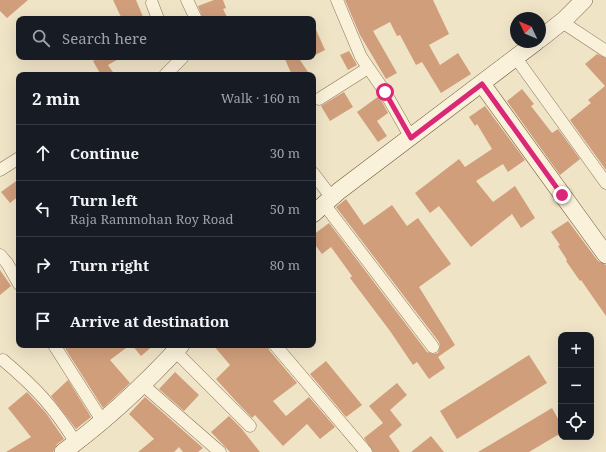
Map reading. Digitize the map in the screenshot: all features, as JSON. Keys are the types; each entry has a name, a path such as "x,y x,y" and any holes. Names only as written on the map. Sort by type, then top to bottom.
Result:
{"main road":[{"path":"546,34 562,22 584,0"},
{"path":"323,205 528,48"},
{"path":"482,84 606,255"},
{"path":"67,450 103,422 143,385 178,348"}],"street":[{"path":"187,0 195,16"},
{"path":"337,0 346,24 368,68 385,92 411,138"},
{"path":"152,3 157,16"},
{"path":"562,22 606,51"},
{"path":"516,58 606,183"},
{"path":"167,72 173,61"},
{"path":"319,99 368,68"},
{"path":"0,170 16,160"},
{"path":"316,183 323,205 433,347"},
{"path":"0,255 7,263 16,279"},
{"path":"56,348 103,422"},
{"path":"178,348 250,426"},
{"path":"278,348 366,452"},
{"path":"2,360 46,399 57,412 67,450"},
{"path":"143,385 220,452"}],"building":[{"path":"0,0 28,0 7,18 0,11"},
{"path":"113,0 136,0 143,16 121,16"},
{"path":"214,0 223,0 226,8 223,9 226,16 202,16 198,6"},
{"path":"345,0 433,0 449,34 429,45 440,65 458,53 471,74 441,93 422,62 416,65 400,35 397,36 390,22 373,31 397,73 386,79 360,35"},
{"path":"316,30 325,50 316,54"},
{"path":"349,51 357,65 348,70 340,55"},
{"path":"597,54 606,58 606,170 570,120 591,103 588,100 605,86 585,64"},
{"path":"117,60 108,65 113,72 99,72 93,61"},
{"path":"285,60 300,60 308,72 291,72"},
{"path":"522,89 534,104 531,106 552,133 558,129 580,159 560,175 507,101"},
{"path":"344,92 353,107 330,121 321,106"},
{"path":"379,96 388,113 377,121 387,136 378,142 357,112"},
{"path":"485,106 525,160 508,172 503,164 476,181 493,202 515,186 535,218 521,228 512,214 471,247 439,206 430,213 415,193 459,159 465,167 492,149 477,124 475,126 469,117"},
{"path":"16,181 16,198 10,203 1,192"},
{"path":"346,199 364,225 392,205 407,226 418,218 451,264 419,287 455,345 438,357 445,368 429,379 417,362 413,365 390,331 350,278 352,276 331,247 322,254 316,246 316,233 329,223 427,352 434,354 438,353 440,346 439,342 336,207"},
{"path":"568,221 598,261 606,265 606,316 566,261 567,260 558,246 560,245 551,232"},
{"path":"0,270 11,286 0,295"},
{"path":"65,348 126,348 110,360 130,383 103,408"},
{"path":"134,348 150,348 141,356"},
{"path":"216,348 269,348 297,383 273,401 286,416 309,397 335,427 320,439 307,424 283,446 255,415 252,418 216,379 230,365"},
{"path":"529,355 547,383 457,439 440,411"},
{"path":"326,361 362,405 346,417 310,374"},
{"path":"175,372 199,395 184,411 159,389"},
{"path":"68,380 91,417 76,429 51,396"},
{"path":"397,383 407,395 390,410 402,425 389,436 400,452 373,452 364,438 383,423 369,406"},
{"path":"27,392 46,413 64,439 57,444 53,452 6,452 31,437 8,408"},
{"path":"145,397 203,448 198,452 183,452 179,447 174,452 138,452 154,439 129,414"},
{"path":"552,408 558,419 558,435 529,452 478,452"},
{"path":"229,416 241,428 260,452 230,452 211,432"},
{"path":"431,436 444,452 411,452"}],"route":[{"path":"385,92 411,138 482,84 562,195"}]}
